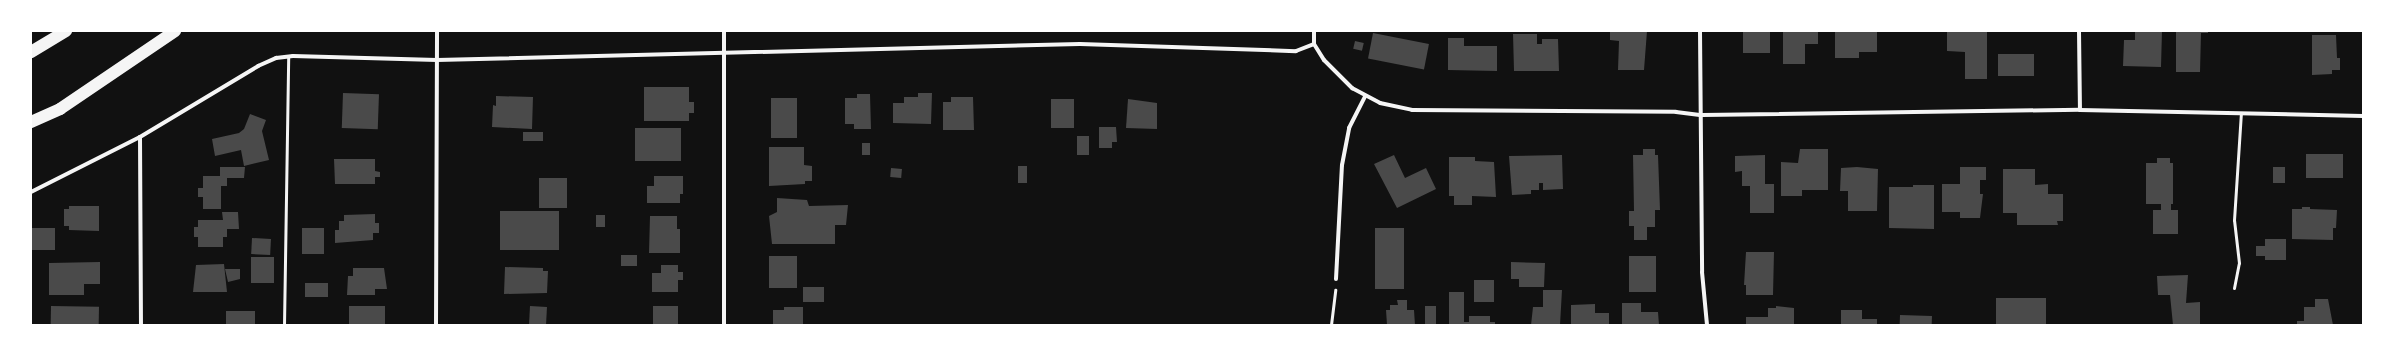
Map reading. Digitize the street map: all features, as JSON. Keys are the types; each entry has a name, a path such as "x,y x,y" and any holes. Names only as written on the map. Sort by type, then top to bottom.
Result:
{"highway":[{"path":"31,52 66,31"},
{"path":"31,122 60,109 175,31"}],"street":[{"path":"436,325 437,31"},
{"path":"724,31 724,325"},
{"path":"1314,31 1314,44 1324,60 1352,88 1380,103 1412,110 1676,112 1702,115 2080,110 2363,116"},
{"path":"1700,31 1702,115 1702,272 1708,325"},
{"path":"2079,31 2080,110"},
{"path":"31,192 140,137 258,66 276,58 437,60 1080,44 1296,51 1314,44"},
{"path":"1336,279 1342,165 1349,128 1365,96"},
{"path":"140,137 141,325"}],"lane":[{"path":"284,325 288,57"},
{"path":"2234,288 2239,263 2234,220 2241,113"}],"path":[{"path":"1331,325 1336,279"}],"building":[{"path":"1610,31 1647,31 1644,70 1618,70 1619,41 1610,40"},
{"path":"1743,31 1770,31 1770,53 1743,53"},
{"path":"1783,31 1818,31 1818,44 1805,44 1805,64 1783,64"},
{"path":"1835,31 1877,31 1877,52 1859,52 1859,58 1835,58"},
{"path":"1947,31 1987,31 1987,79 1965,79 1965,52 1947,51"},
{"path":"2135,31 2162,31 2161,67 2123,66 2124,40 2135,40"},
{"path":"2176,31 2208,31 2208,33 2201,33 2200,72 2176,72"},
{"path":"1373,33 1429,44 1424,69 1368,59"},
{"path":"1513,34 1537,34 1537,44 1542,44 1542,39 1558,39 1559,71 1514,71"},
{"path":"2312,35 2336,35 2337,58 2340,58 2340,70 2332,70 2332,74 2312,75"},
{"path":"1448,38 1464,38 1464,46 1497,46 1497,71 1448,70"},
{"path":"1355,41 1364,43 1362,51 1353,49"},
{"path":"1998,54 2034,54 2034,76 1998,76"},
{"path":"644,87 689,87 689,102 694,102 694,113 689,113 689,121 644,121"},
{"path":"343,93 379,94 378,129 342,128"},
{"path":"918,93 932,93 931,124 893,123 893,103 904,103 904,97 918,97"},
{"path":"857,94 870,94 871,129 854,129 854,124 845,124 845,98 857,98"},
{"path":"496,96 533,97 532,129 492,127 493,105 496,106"},
{"path":"951,97 973,97 974,130 943,130 943,102 951,102"},
{"path":"771,98 797,98 797,138 771,138"},
{"path":"1051,99 1074,99 1074,128 1051,128"},
{"path":"1128,99 1157,103 1157,129 1126,128"},
{"path":"250,114 266,120 262,131 269,160 244,166 241,150 215,156 212,139 239,133 244,129"},
{"path":"1099,127 1116,127 1117,142 1112,142 1112,148 1099,148"},
{"path":"635,128 681,128 681,161 635,161"},
{"path":"523,132 543,132 543,141 523,141"},
{"path":"1077,136 1089,136 1089,155 1077,155"},
{"path":"862,143 870,143 870,155 862,155"},
{"path":"769,147 804,147 804,165 812,166 812,181 805,181 805,184 769,186"},
{"path":"1643,149 1655,149 1655,155 1658,155 1660,210 1655,210 1655,227 1647,227 1647,240 1634,240 1634,226 1629,226 1629,211 1634,211 1633,155 1643,155"},
{"path":"1800,149 1828,149 1828,190 1802,190 1802,196 1781,196 1781,162 1798,163"},
{"path":"2306,154 2343,154 2343,178 2306,178"},
{"path":"1394,155 1405,178 1426,168 1436,189 1397,208 1374,164"},
{"path":"1562,155 1563,189 1543,190 1543,183 1539,183 1539,190 1531,190 1531,194 1512,195 1509,156"},
{"path":"1765,155 1765,184 1774,184 1774,213 1750,213 1750,186 1742,186 1742,171 1735,172 1735,156"},
{"path":"1449,157 1475,157 1475,161 1494,162 1496,197 1472,196 1472,205 1454,205 1454,196 1449,196"},
{"path":"2157,158 2170,158 2170,163 2173,163 2173,204 2171,204 2171,210 2178,210 2178,234 2153,234 2153,210 2161,210 2161,204 2146,204 2146,163 2157,163"},
{"path":"334,159 375,159 375,171 380,172 380,177 375,177 375,184 335,184"},
{"path":"1018,166 1027,166 1027,183 1018,183"},
{"path":"220,167 245,167 244,178 227,178 227,186 221,186 221,209 203,209 203,197 198,197 198,188 203,188 203,176 220,176"},
{"path":"1857,167 1878,169 1877,211 1848,211 1848,191 1840,191 1841,168"},
{"path":"1960,167 1986,167 1986,180 1980,180 1980,194 1983,194 1980,218 1960,218 1960,212 1942,212 1942,184 1960,184"},
{"path":"2273,167 2285,167 2285,183 2273,183"},
{"path":"891,168 902,169 901,178 890,177"},
{"path":"2003,169 2035,169 2035,185 2048,184 2048,194 2063,194 2063,221 2057,221 2058,225 2017,225 2017,213 2003,213"},
{"path":"654,176 683,176 683,194 680,194 680,203 647,203 647,186 654,186"},
{"path":"539,178 567,178 567,208 539,208"},
{"path":"1913,185 1934,185 1934,229 1889,228 1889,187 1913,187"},
{"path":"777,198 807,200 809,206 848,205 846,225 835,225 835,244 772,244 769,216 777,212"},
{"path":"69,206 99,206 99,231 69,230 69,226 64,226 64,209 69,209"},
{"path":"2302,207 2310,207 2310,209 2337,210 2336,228 2333,228 2333,240 2292,239 2292,209 2302,209"},
{"path":"500,211 559,211 559,250 500,250"},
{"path":"222,212 238,212 239,229 227,229 227,237 223,237 223,247 198,247 198,237 194,237 194,227 198,227 198,220 223,220"},
{"path":"375,214 375,223 379,223 379,233 373,233 373,240 335,243 335,230 339,230 339,221 344,221 344,215"},
{"path":"596,215 605,215 605,227 596,227"},
{"path":"650,216 677,216 677,229 680,229 680,253 649,253"},
{"path":"31,228 55,228 55,250 31,250"},
{"path":"302,228 324,228 324,254 302,254"},
{"path":"1375,228 1404,228 1404,289 1375,289"},
{"path":"252,238 271,239 270,255 251,254"},
{"path":"2265,239 2286,239 2286,260 2265,260 2265,256 2256,256 2256,246 2265,246"},
{"path":"1746,252 1774,252 1773,295 1746,295 1746,285 1744,285"},
{"path":"621,255 637,255 637,266 621,266"},
{"path":"769,256 797,256 797,288 769,288"},
{"path":"1629,256 1656,256 1656,292 1629,292"},
{"path":"251,257 274,257 274,283 251,283"},
{"path":"100,262 100,284 84,284 84,295 49,295 49,263"},
{"path":"1511,262 1545,263 1544,287 1519,287 1519,279 1511,279"},
{"path":"224,264 227,292 193,292 196,265"},
{"path":"661,265 678,265 678,272 683,272 683,280 678,280 678,292 652,292 652,273 661,273"},
{"path":"505,267 543,268 543,271 548,271 547,293 504,294"},
{"path":"353,268 384,268 387,289 375,289 375,295 347,295 348,276 353,276"},
{"path":"225,269 240,269 240,279 228,282"},
{"path":"2188,275 2186,303 2200,302 2200,325 2173,325 2170,295 2158,295 2157,276"},
{"path":"1474,280 1494,280 1494,302 1474,302"},
{"path":"305,283 328,283 328,297 305,297"},
{"path":"803,287 824,287 824,302 803,302"},
{"path":"1543,290 1562,290 1560,325 1531,325 1533,307 1543,307"},
{"path":"1449,292 1464,292 1464,322 1469,322 1469,316 1490,316 1490,322 1495,322 1495,325 1449,325"},
{"path":"1996,298 2046,298 2046,325 1996,325"},
{"path":"2315,299 2328,299 2333,325 2297,325 2297,321 2304,321 2304,307 2315,307"},
{"path":"1397,300 1407,300 1407,310 1414,310 1415,325 1387,325 1386,310 1390,310 1390,305 1398,305"},
{"path":"1622,303 1641,303 1641,312 1658,312 1659,325 1622,325"},
{"path":"1595,304 1595,313 1609,313 1609,325 1571,325 1571,305"},
{"path":"51,306 99,307 99,325 51,325"},
{"path":"349,306 385,306 385,325 349,325"},
{"path":"530,306 547,307 546,325 529,325"},
{"path":"653,306 678,306 678,325 653,325"},
{"path":"1425,306 1436,306 1436,325 1425,325"},
{"path":"1776,306 1794,308 1794,325 1746,325 1746,317 1768,317 1768,308 1776,308"},
{"path":"784,307 803,307 803,325 773,325 773,310 784,310"},
{"path":"1841,310 1862,310 1862,319 1877,319 1877,325 1841,325"},
{"path":"226,311 255,311 255,325 226,325"},
{"path":"1900,315 1932,316 1932,325 1900,325"}]}
